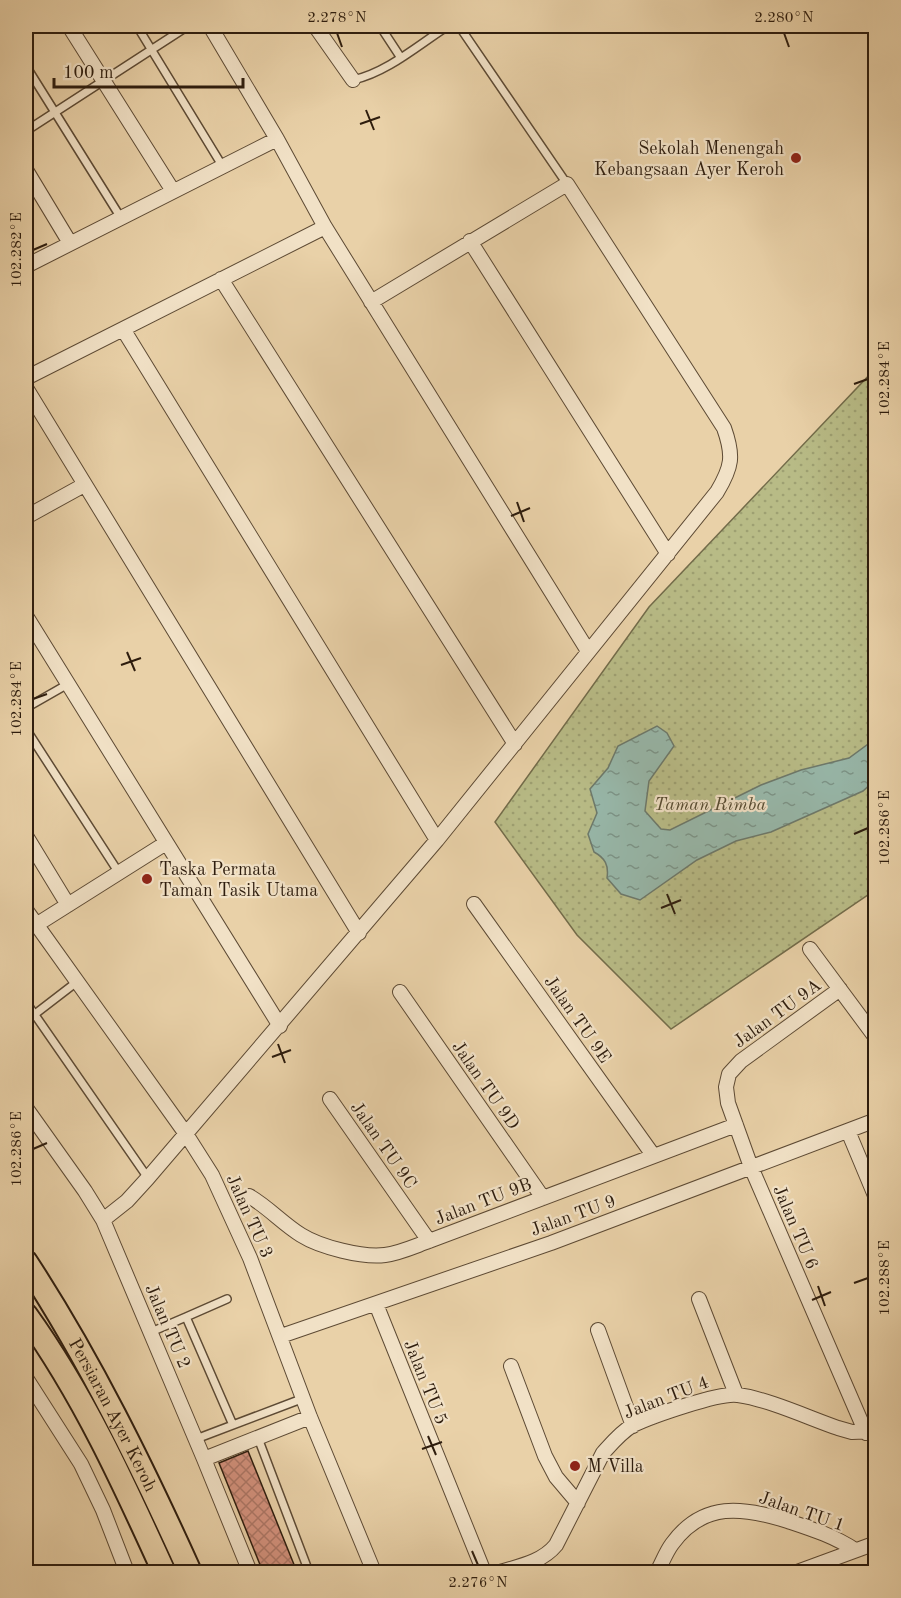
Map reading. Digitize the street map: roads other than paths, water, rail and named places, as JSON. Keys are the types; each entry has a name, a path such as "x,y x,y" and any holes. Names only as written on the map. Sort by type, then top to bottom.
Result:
{"main road":[{"name":"Persiaran Ayer Keroh","path":"26,1262 89,1368 123,1431 157,1498 190,1572"},
{"name":"Persiaran Ayer Keroh","path":"26,1315 91,1419 136,1509 164,1572"}],"street":[{"path":"69,26 173,191"},
{"path":"210,26 371,302 588,651"},
{"path":"315,26 352,80"},
{"path":"26,266 277,139"},
{"path":"26,170 70,243"},
{"path":"103,1220 127,1201 148,1178 437,840 717,492 726,477 731,462 730,445 724,428 567,184 371,302"},
{"path":"26,378 326,227"},
{"path":"471,241 668,554"},
{"path":"221,279 514,744"},
{"path":"123,329 437,840"},
{"path":"26,388 359,933"},
{"path":"26,517 84,485"},
{"path":"26,616 280,1026"},
{"path":"26,836 68,905"},
{"path":"36,925 166,843"},
{"name":"Jalan TU 9E","path":"474,904 653,1155"},
{"name":"Jalan TU 3","path":"26,910 186,1134 212,1175 250,1258 372,1572"},
{"name":"Jalan TU 9A","path":"810,949 876,1038"},
{"name":"Jalan TU 9A","path":"751,1167 728,1103 726,1087 729,1074 741,1061 840,989"},
{"name":"Jalan TU 9D","path":"400,992 543,1198"},
{"name":"Jalan TU 9C","path":"330,1099 429,1241"},
{"name":"Jalan TU 2","path":"26,1108 103,1220 250,1572"},
{"name":"Jalan TU 9","path":"281,1336 551,1243 876,1120"},
{"name":"Jalan TU 9B","path":"249,1196 303,1237 330,1247 365,1255 384,1255 429,1241 736,1125"},
{"path":"848,1131 876,1198"},
{"name":"Jalan TU 6","path":"751,1167 871,1432"},
{"path":"699,1299 736,1394"},
{"name":"Jalan TU 5","path":"376,1304 484,1572"},
{"path":"598,1330 633,1426"},
{"path":"512,1366 545,1456 556,1477 578,1503"},
{"path":"26,1378 81,1464 103,1510 127,1572"},
{"name":"Jalan TU 4","path":"500,1572 541,1559 549,1553 556,1545 603,1453 612,1442 633,1426 719,1395 736,1394 751,1397 838,1428 871,1432"},
{"path":"204,1459 310,1417"},
{"name":"Jalan TU 1","path":"657,1572 671,1545 684,1530 714,1512 727,1510 770,1515 825,1534 855,1551"},
{"name":"Jalan TU 1","path":"797,1572 876,1544"}],"lane":[{"path":"137,26 223,167"},
{"path":"26,131 188,26"},
{"path":"380,26 401,58"},
{"path":"352,80 368,76 401,58 448,26"},
{"path":"459,26 567,184"},
{"path":"26,66 121,218"},
{"path":"26,708 68,684"},
{"path":"26,729 119,873"},
{"path":"26,1021 78,981"},
{"path":"26,1002 148,1178"},
{"path":"151,1332 227,1299"},
{"path":"186,1317 233,1425"},
{"path":"196,1439 304,1398"},
{"path":"258,1438 309,1572"}],"water":[{"path":"657,726 667,733 674,746 649,781 645,811 661,829 670,830 761,785 801,770 849,758 875,739 875,780 863,791 771,832 736,841 697,860 640,900 621,894 607,878 605,862 594,852 588,834 597,813 590,789 608,768 618,746"}],"place":[{"name":"Sekolah Menengah Kebangsaan Ayer Keroh","path":"796,158"},
{"name":"Taska Permata Taman Tasik Utama","path":"147,879"},
{"name":"M Villa","path":"575,1466"}],"park label":[{"name":"Taman Rimba","path":"710,804"}]}
